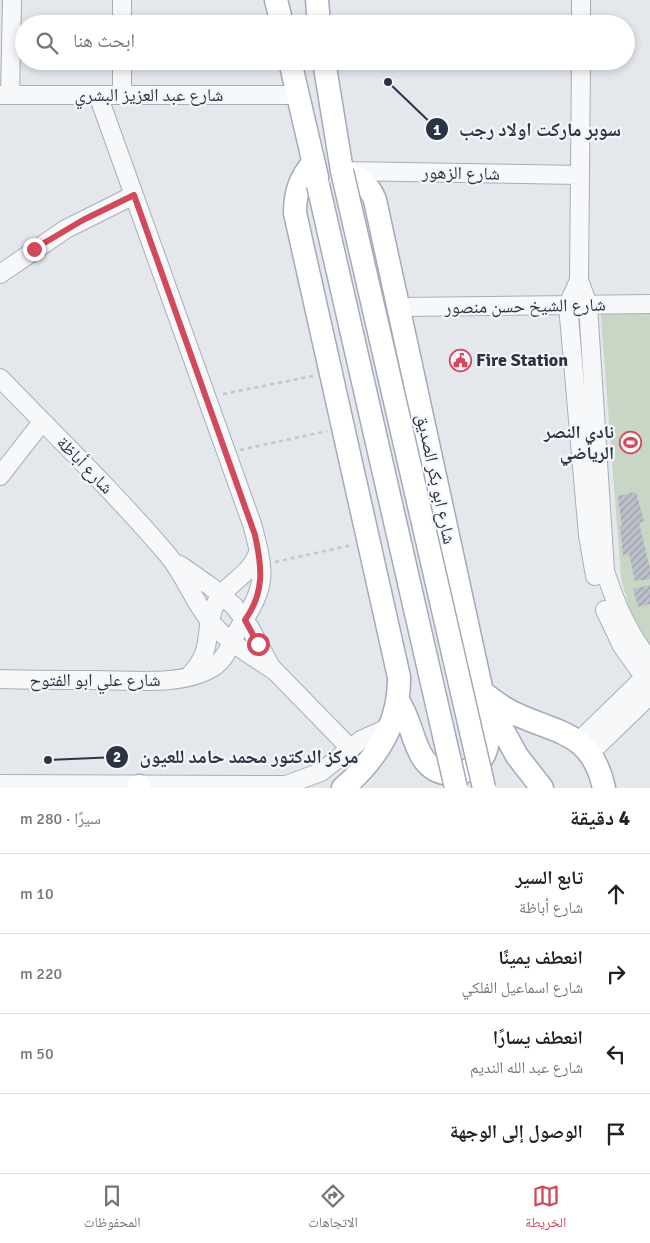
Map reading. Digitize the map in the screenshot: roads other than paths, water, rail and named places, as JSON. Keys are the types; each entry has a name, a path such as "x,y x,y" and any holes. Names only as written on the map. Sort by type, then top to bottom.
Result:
{"main road":[{"path":"276,0 280,15"},
{"path":"317,0 318,15"},
{"path":"292,70 456,788"},
{"name":"شارع ابو بكر الصديق","path":"325,70 342,171 484,788"},
{"path":"314,163 301,180 297,191 295,213 399,677 398,701 390,727 371,759 343,788"},
{"name":"شارع ابو بكر الصديق","path":"342,171 362,180 372,193 399,307 482,692 517,756 542,788"},
{"path":"398,701 408,718 424,761 434,769 453,774 472,768 482,759 488,747 482,692"},
{"path":"482,692 516,714 562,731 584,748 599,771 604,788"}],"street":[{"path":"5,95 12,0"},
{"path":"122,0 122,15"},
{"path":"581,0 581,15"},
{"path":"122,70 122,95"},
{"path":"581,70 579,280 588,305 605,571 616,606 632,638 650,661"},
{"name":"شارع عبد العزيز البشري","path":"5,95 298,95"},
{"name":"شارع علي ابو الفتوح","path":"0,679 160,681 190,675 213,667 223,658 258,595 260,559 252,524 98,95"},
{"name":"شارع الزهور","path":"342,171 580,175"},
{"path":"0,274 66,229 134,195"},
{"path":"579,280 568,305 588,535 594,574 605,611 622,646 648,678 584,748"},
{"name":"شارع الشيخ حسن منصور","path":"399,307 650,304"},
{"name":"شارع أباظة","path":"0,378 98,478 168,555 210,622 232,643 276,672"},
{"path":"0,476 42,422"},
{"name":"شارع أباظة","path":"168,555 222,594 245,620 264,656 276,672 350,748"},
{"path":"190,675 205,654 214,607 222,594 260,559"},
{"path":"584,748 650,695"},
{"path":"0,784 139,787 286,785 321,772 369,735 390,727"}],"place":[{"name":"سوبر ماركت اولاد رجب","path":"388,82"},
{"name":"Fire Station","path":"460,360"},
{"name":"نادي النصر الرياضي","path":"630,442"},
{"name":"مركز الدكتور محمد حامد للعيون","path":"48,760"}]}
